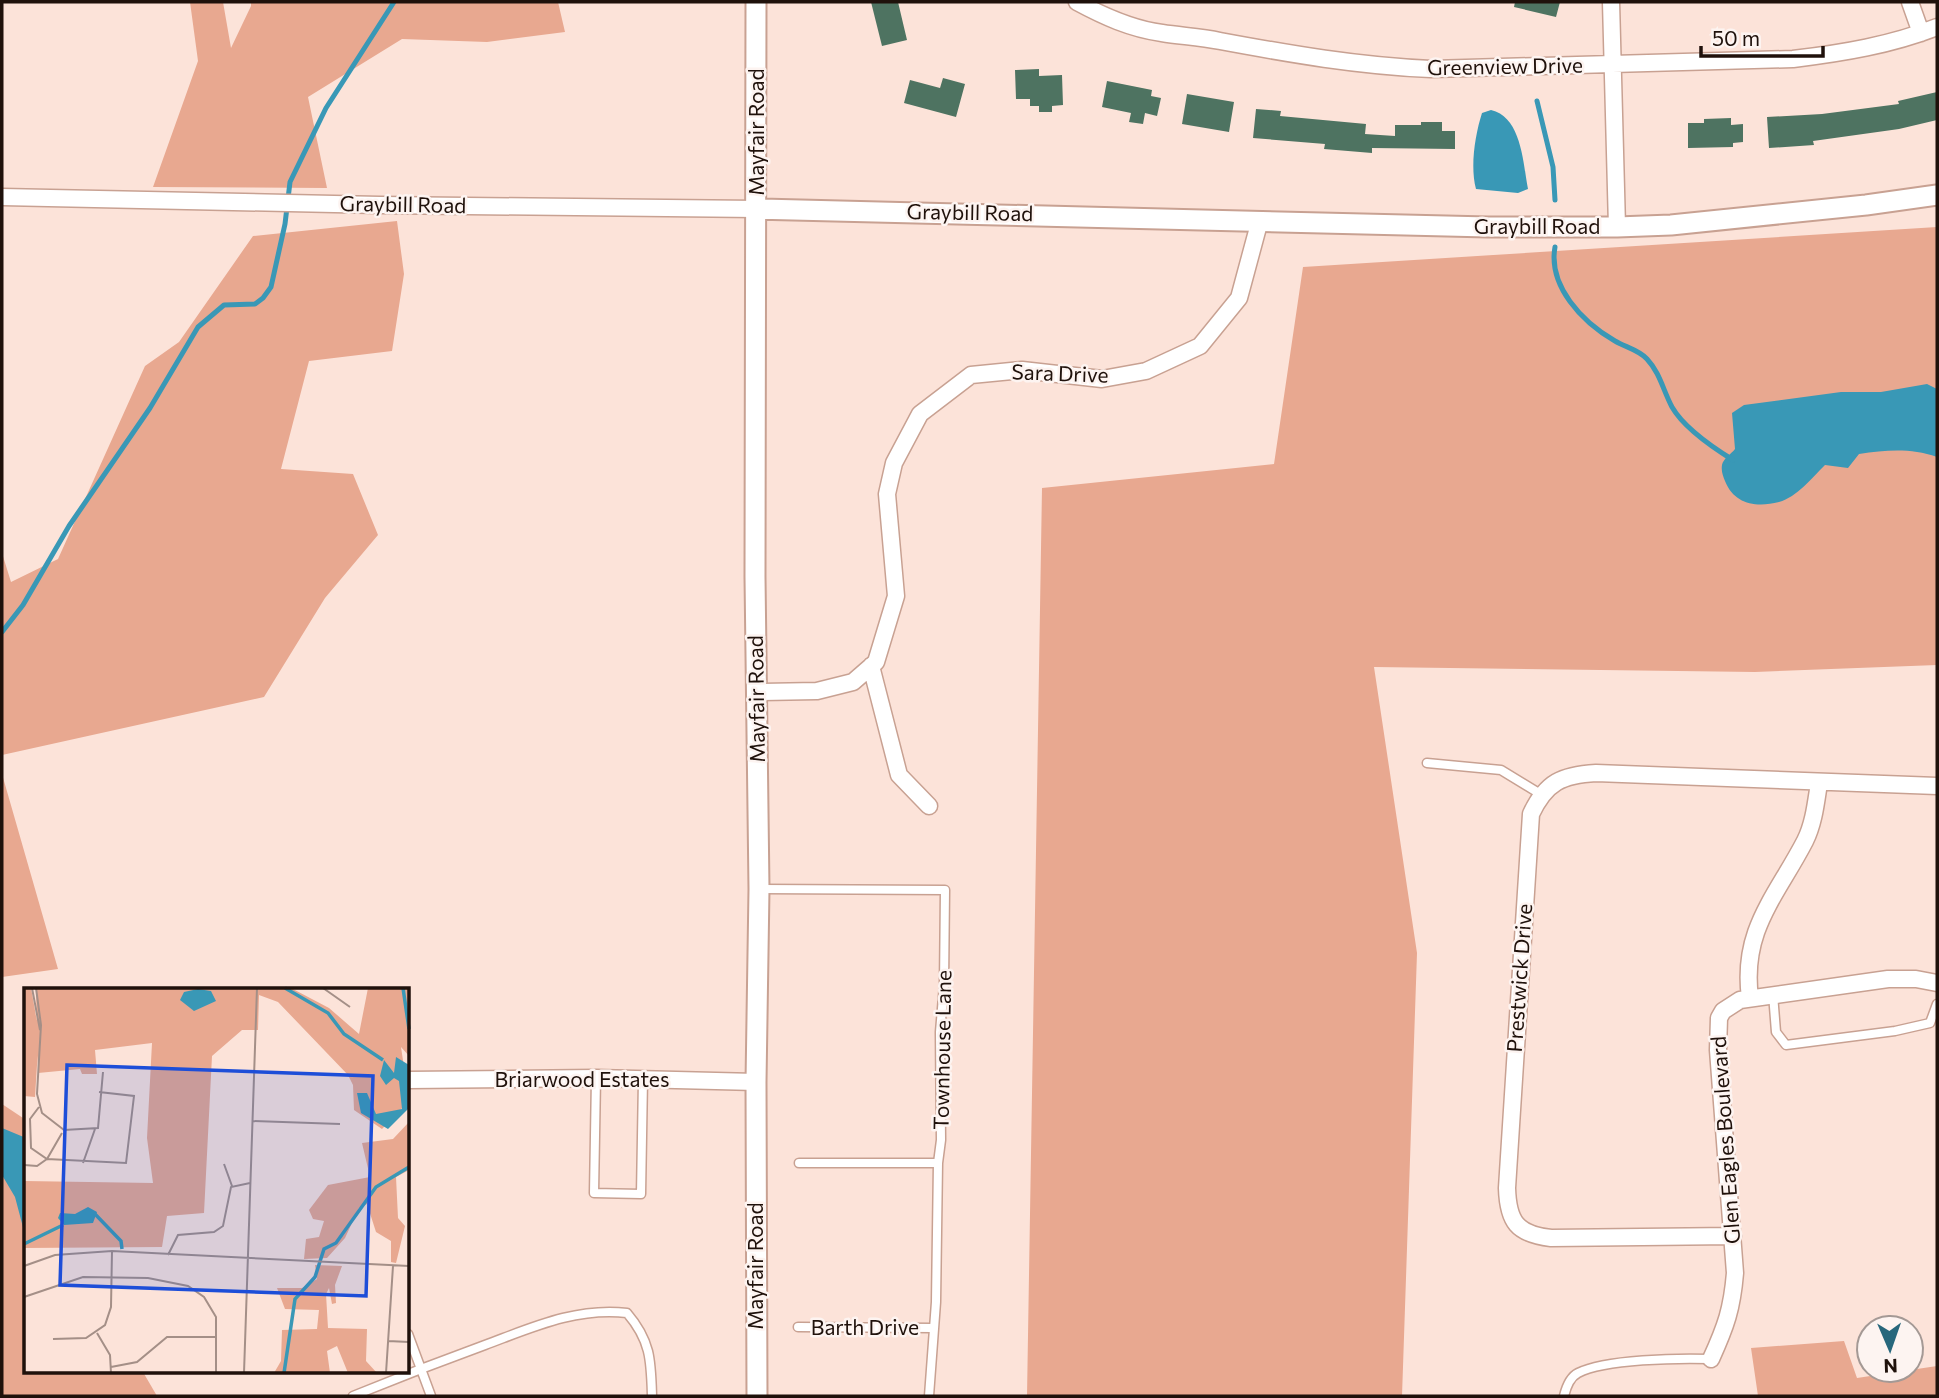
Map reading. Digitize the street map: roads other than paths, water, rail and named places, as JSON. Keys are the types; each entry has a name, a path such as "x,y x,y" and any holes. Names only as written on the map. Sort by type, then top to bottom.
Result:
{"street":[{"name":"Mayfair Road","path":"756,2 755,439 759,889 756,1082 757,1396"},
{"name":"Greenview Drive","path":"1077,2 1127,25 1160,33 1194,36 1318,59 1381,67 1431,69 1793,59 1880,46 1937,27"},
{"path":"1611,2 1617,227"},
{"path":"1910,2 1921,33"},
{"name":"Graybill Road","path":"2,197 757,209 1488,227 1617,227 1671,225 1937,195"},
{"name":"Sara Drive","path":"871,666 876,662 896,596 887,494 894,463 920,414 971,375 1022,370 1102,379 1146,371 1200,346 1239,298 1260,220"},
{"path":"757,692 817,691 853,682 871,666 899,775 929,806"},
{"path":"1542,795 1560,779 1577,774 1596,773 1937,786"},
{"path":"1750,998 1747,977 1755,932 1805,841 1813,822 1819,783"},
{"name":"Prestwick Drive","path":"1542,795 1531,814 1530,827 1507,1188 1507,1204 1512,1219 1522,1231 1536,1237 1733,1236"},
{"name":"Glen Eagles Boulevard","path":"1711,1359 1728,1322 1735,1273 1718,1025 1723,1011 1732,1004 1773,994 1888,979 1916,979 1937,983"},
{"name":"Briarwood Estates","path":"410,1080 643,1079 756,1082"}],"lane":[{"path":"1427,763 1502,770 1542,795"},
{"name":"Townhouse Lane","path":"759,889 945,890 940,1032 942,1140 938,1163 936,1302 929,1396"},
{"path":"1773,994 1776,1032 1786,1045 1934,1024 1937,1004"},
{"path":"596,1079 594,1193 641,1194 643,1079"},
{"path":"799,1163 938,1163"},
{"path":"410,1373 554,1321 583,1312 604,1310 626,1313 637,1325 651,1359 652,1396"},
{"name":"Barth Drive","path":"798,1327 933,1328"},
{"path":"410,1339 432,1396"},
{"path":"1564,1396 1575,1374 1597,1367 1678,1358 1711,1359"},
{"path":"353,1396 408,1374"}],"water":[{"path":"1491,110 1501,114 1509,122 1519,143 1528,189 1518,193 1476,189 1473,161 1477,131 1482,113"},
{"path":"1927,384 1937,389 1937,457 1899,451 1859,454 1848,468 1825,465 1792,496 1770,504 1747,502 1729,489 1722,467 1725,459 1735,449 1732,413 1744,405 1841,392 1881,392"},
{"path":"2,1128 24,1137 24,1231 15,1197 2,1175"}],"waterway":[{"path":"2,632 23,605 69,526 150,408 198,327 224,305 255,304 271,287 285,224 290,182 326,108 394,2"},
{"path":"1537,101 1553,167 1555,200"},
{"path":"1555,247 1557,275 1570,302 1603,333 1647,359 1677,415 1699,436 1733,460"}]}
